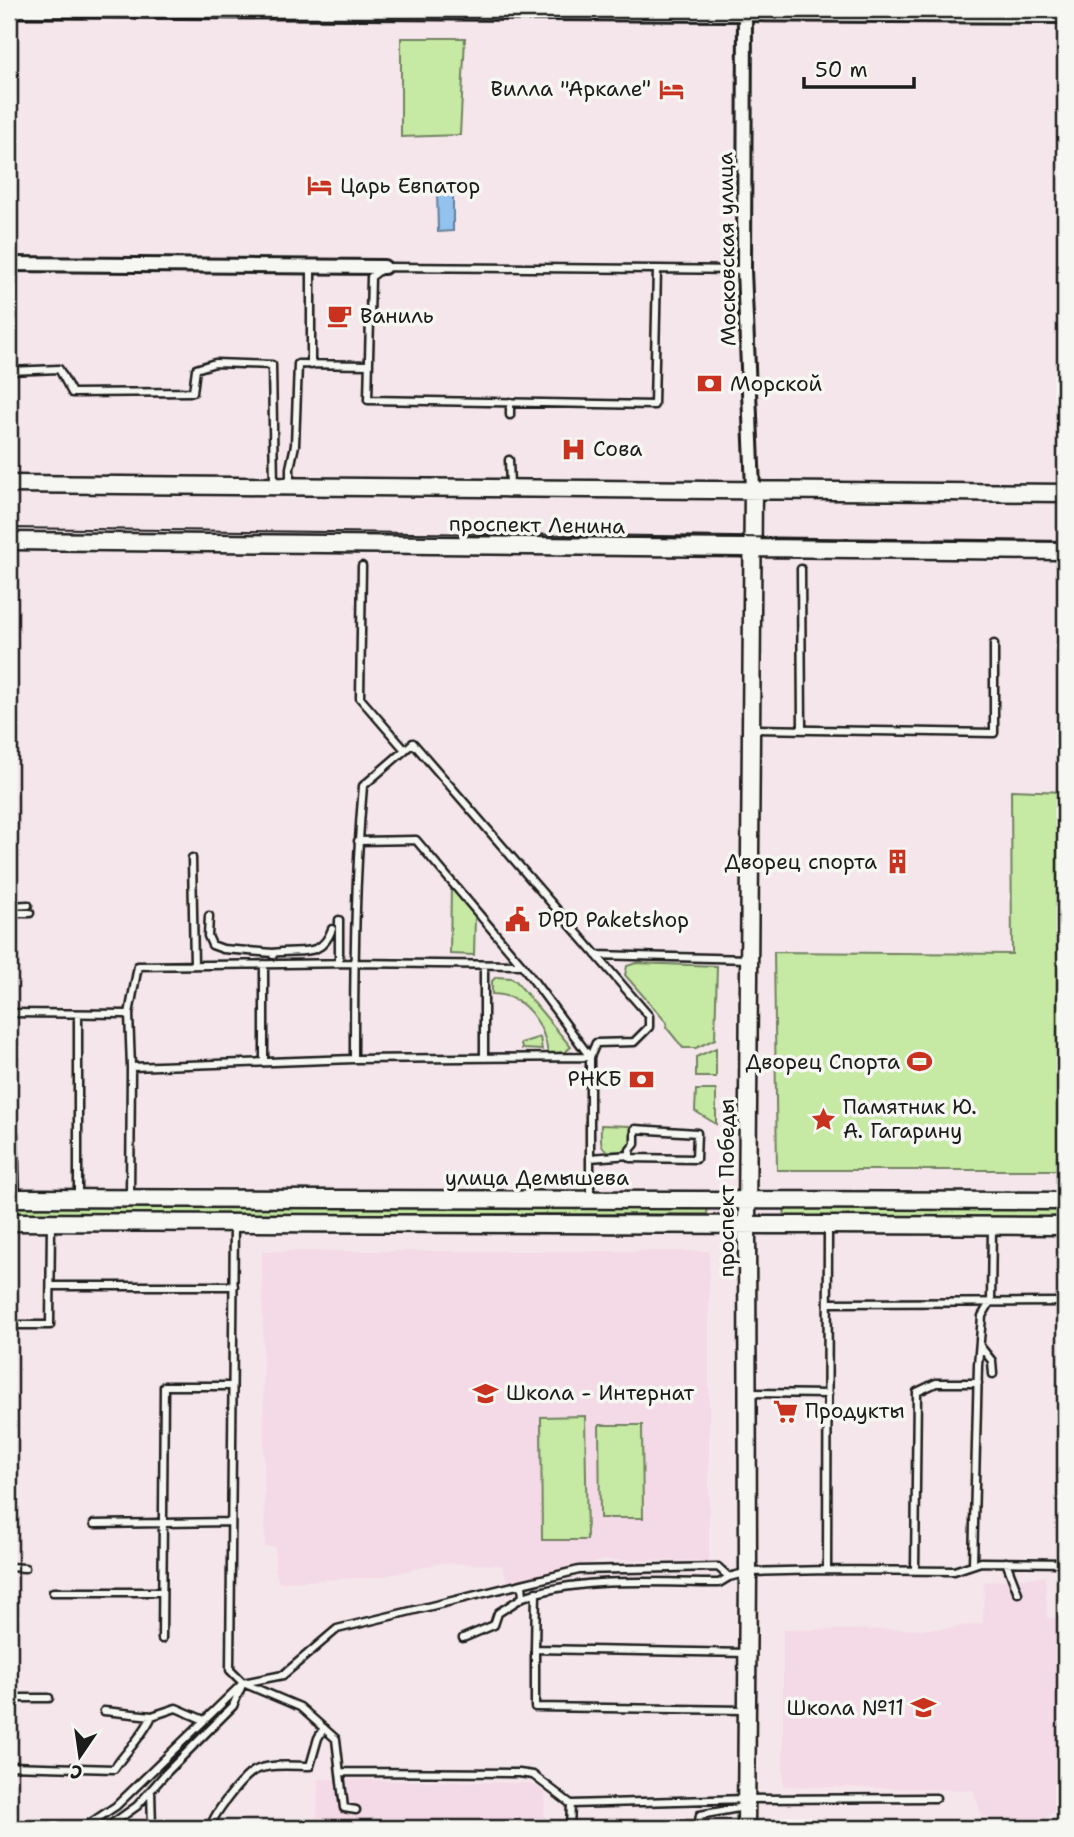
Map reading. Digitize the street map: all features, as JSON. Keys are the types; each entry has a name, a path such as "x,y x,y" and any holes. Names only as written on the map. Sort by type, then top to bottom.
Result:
{"street":[{"path":"9,10 745,11 1065,16"},
{"name":"Московская улица","path":"745,11 744,270 753,489"},
{"path":"9,264 384,267"},
{"name":"проспект Ленина","path":"9,484 1065,493"},
{"name":"проспект Победы","path":"746,1828 747,1199 753,489"},
{"name":"проспект Ленина","path":"9,541 1065,551"},
{"name":"улица Демышева","path":"12,1198 1065,1201"},
{"path":"9,1222 1065,1226"}],"lane":[{"path":"657,269 654,405 368,400 372,276 384,267 657,269 744,270"},
{"path":"311,268 311,365"},
{"path":"9,371 59,369 72,393 193,392 196,369 215,363 272,365 282,486"},
{"path":"282,486 290,468 295,445 298,364 369,365"},
{"path":"509,415 510,402"},
{"path":"509,460 510,488"},
{"path":"362,566 360,698 405,750"},
{"path":"801,569 802,730"},
{"path":"750,729 994,733 994,644"},
{"path":"354,1059 358,841 363,786 413,743 649,1016 649,1027 634,1042 596,1042 590,1057 590,1198"},
{"path":"358,841 416,840 522,965 590,1057"},
{"path":"192,858 194,965"},
{"path":"9,906 29,909 9,913"},
{"path":"209,916 208,936 212,945 223,948 273,953 317,949 325,944 332,929"},
{"path":"340,920 340,963"},
{"path":"273,953 274,964"},
{"path":"596,955 751,959"},
{"path":"130,1200 129,1014 138,966 340,963 522,965"},
{"path":"264,964 264,1062"},
{"path":"484,965 484,1058"},
{"path":"9,1013 129,1014"},
{"path":"78,1014 78,1199"},
{"path":"131,1067 354,1059 590,1057"},
{"path":"590,1158 630,1155 630,1158 696,1159 697,1133 635,1129 635,1144 630,1155"},
{"path":"9,1134 14,1134 12,1198"},
{"path":"234,1221 230,1670 243,1683 300,1707 336,1739 344,1808 356,1810"},
{"path":"9,1325 50,1325 51,1222"},
{"path":"827,1570 828,1224"},
{"path":"973,1564 980,1346 982,1316 991,1301 992,1226"},
{"path":"51,1286 234,1286"},
{"path":"828,1303 1065,1302"},
{"path":"980,1346 992,1361 993,1374"},
{"path":"915,1570 917,1392 936,1383 978,1384"},
{"path":"162,1639 164,1386 232,1385"},
{"path":"747,1393 828,1394"},
{"path":"9,1444 9,1539"},
{"path":"94,1524 231,1522"},
{"path":"1006,1562 1018,1592"},
{"path":"463,1638 494,1626 498,1613 523,1597 546,1589 610,1584 719,1583 748,1572 954,1571 973,1564 1065,1563"},
{"path":"9,1567 25,1568"},
{"path":"83,1828 116,1806 243,1683 283,1675 337,1629 579,1570 719,1567 729,1577"},
{"path":"522,1584 523,1597"},
{"path":"53,1592 162,1592"},
{"path":"536,1592 535,1707 746,1710"},
{"path":"535,1649 747,1653"},
{"path":"9,1665 10,1698 49,1698"},
{"path":"106,1828 137,1806 233,1706 243,1683"},
{"path":"104,1712 152,1716 176,1708 204,1720"},
{"path":"9,1766 114,1769 132,1743 145,1732 152,1716"},
{"path":"211,1828 211,1821 253,1771 269,1767 310,1766 318,1738 324,1728"},
{"path":"341,1772 533,1775 571,1804 936,1798"},
{"path":"151,1790 152,1828"},
{"path":"698,1828 700,1815 746,1803"},
{"path":"570,1828 571,1804"}],"shaded area":[{"name":"Школа - Интернат","path":"262,1251 709,1251 709,1561 606,1560 507,1581 502,1565 441,1563 381,1577 279,1582 275,1569 275,1547 265,1547"},
{"name":"Школа №11","path":"1045,1576 1047,1618 1065,1618 1065,1802 1044,1820 982,1817 973,1790 783,1786 783,1630 942,1629 983,1623 984,1582"},
{"path":"318,1779 528,1783 545,1791 544,1828 317,1828"}],"green space":[{"path":"401,38 465,38 460,135 401,137"},
{"name":"Дворец Спорта","path":"1011,790 1065,792 1065,1170 777,1170 774,952 1012,954"},
{"path":"451,887 475,916 474,955 450,954"},
{"path":"636,963 717,966 715,1039 696,1048 683,1048 666,1027 667,1023 625,975 627,966"},
{"path":"496,977 516,981 571,1047 565,1052 548,1054 543,1032 531,1013 514,999 492,994 492,981"},
{"path":"540,1037 542,1050 522,1049 521,1043"},
{"path":"716,1048 716,1077 696,1077 696,1057"},
{"path":"696,1090 716,1090 716,1124 695,1111"},
{"path":"601,1125 631,1126 635,1129 635,1144 630,1150 605,1150 601,1142"},
{"path":"9,1206 708,1206 707,1214 9,1214"},
{"path":"784,1208 1065,1210 1065,1219 785,1216"},
{"path":"585,1416 587,1540 542,1540 541,1417"},
{"path":"599,1425 642,1425 643,1518 600,1518"}],"water":[{"path":"453,190 453,231 438,232 437,191"}],"tram line":[{"path":"9,528 1065,541"}],"place":[{"name":"Вилла \"Аркале\"","path":"671,89"},
{"name":"Царь Евпатор","path":"320,186"},
{"name":"Ваниль","path":"340,316"},
{"name":"Морской","path":"710,384"},
{"name":"Сова","path":"573,449"},
{"name":"Дворец спорта","path":"897,862"},
{"name":"DPD Paketshop","path":"518,920"},
{"name":"Дворец Спорта","path":"920,1062"},
{"name":"РНКБ","path":"642,1079"},
{"name":"Памятник Ю. А. Гагарину","path":"823,1119"},
{"name":"Школа - Интернат","path":"486,1393"},
{"name":"Продукты","path":"785,1411"},
{"name":"Школа №11","path":"924,1708"}]}
